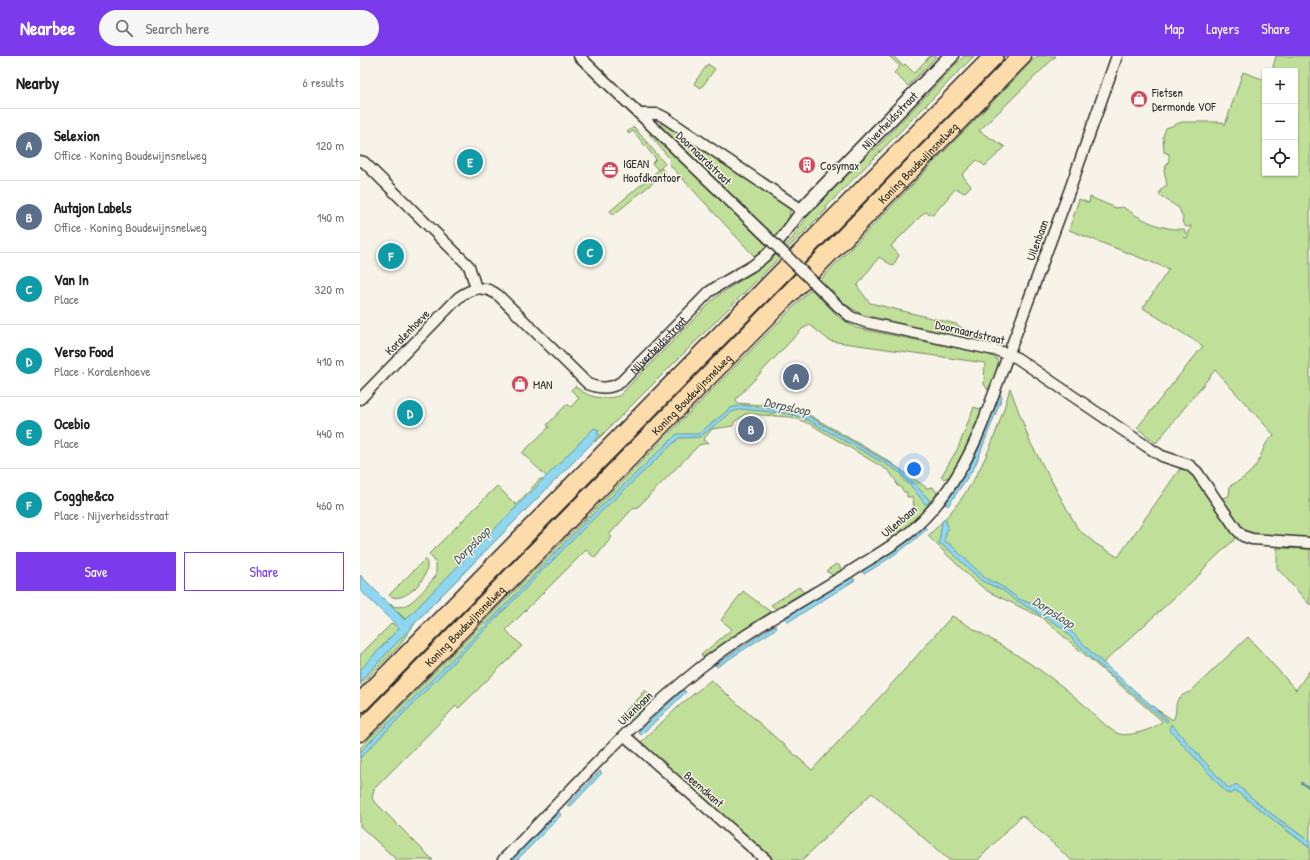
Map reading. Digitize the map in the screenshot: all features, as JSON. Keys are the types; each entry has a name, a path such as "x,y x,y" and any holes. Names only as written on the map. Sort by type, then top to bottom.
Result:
{"highway":[{"name":"Koning Boudewijnsnelweg","path":"360,703 994,56"},
{"name":"Koning Boudewijnsnelweg","path":"360,732 1022,56"}],"street":[{"name":"Doornaardstraat","path":"579,56 851,317 865,322 1008,354 1019,359 1155,452 1189,465 1197,472 1234,526 1243,536 1252,539 1310,543"},
{"name":"Nijverheidsstraat","path":"476,288 492,291 499,296 588,384 606,388 621,382 709,292 722,282 760,260 784,235 802,210 951,56"},
{"name":"Uilenbaan","path":"503,860 656,706 706,664 756,629 883,551 912,530 949,489 967,459 1008,354 1070,189 1117,56"},
{"name":"Doornaardstraat","path":"640,114 658,114 664,117 802,210"},
{"path":"360,161 364,162 469,266 476,288"},
{"name":"Koralenhoeve","path":"360,399 459,297 476,288"},
{"name":"Beemdkant","path":"625,736 766,860"}],"green space":[{"path":"889,56 893,56 903,66 905,64 914,73 930,56 937,56 908,86 894,73 900,66"},
{"path":"964,56 974,56 826,207 827,209 788,248 785,246 792,239 811,211 870,147 874,150"},
{"path":"1037,56 1056,56 979,131 1005,147 985,166 977,160 962,175 971,186 964,193 956,188 933,215 925,212 891,246 899,255 893,266 879,257 857,286 870,303 956,324 973,335 971,339 863,315 841,302 819,281"},
{"path":"1276,56 1310,56 1310,539 1253,536 1241,529 1219,499 1229,496 1230,486 1242,479 1252,470 1258,462 1266,444 1274,435 1215,370 1156,443 1137,428 1203,346 1143,308 1169,269 1069,230 1079,199 1089,203 1090,197 1116,208 1123,207 1144,220 1160,226 1184,229 1186,234 1184,237 1187,238 1191,226 1186,227 1182,222 1183,218 1179,208 1159,195 1161,189 1167,185 1164,170 1169,160 1169,154 1164,152 1163,136 1166,128 1182,122 1223,122 1225,125 1243,72 1262,79 1262,176 1298,176 1298,68 1273,68"},
{"path":"708,64 715,69 701,88 694,83"},
{"path":"662,122 790,209 787,221 774,236 660,125"},
{"path":"634,127 665,164 658,170 652,163 656,159 633,131 629,134 627,132"},
{"path":"649,134 655,134 767,246 755,257 669,164 670,159"},
{"path":"661,168 665,173 613,215 610,211"},
{"path":"776,255 779,258 595,442 593,441 418,619 398,647 360,685 360,655 392,623 398,629 405,619 390,604 396,607 409,603 421,593 436,576 436,563 429,554 497,486 516,505 540,479 544,480 547,477 522,453 549,427 547,425 567,404 571,407 579,398 571,390 575,386 585,393 596,397 606,398 619,396 715,298"},
{"path":"811,289 840,318 856,328 987,354 997,359 997,370 988,390 984,384 985,363 830,341 810,325 802,329 736,399 737,403 760,405 763,403 777,408 804,412 887,460 927,488 933,487 937,493 930,506 913,523 894,537 891,537 893,526 902,525 904,519 910,515 909,512 914,508 913,497 907,497 907,492 904,492 900,486 897,486 896,481 889,471 810,424 791,417 746,414 734,422 733,426 712,429 703,440 708,443 699,445 637,508 634,507 609,535 612,537 595,558 586,550 506,630 522,646 459,708 456,706 374,789 372,799 433,860 397,860 360,826 360,748"},
{"path":"1010,388 1030,442 1078,529 1096,544 1118,557 1179,470 1189,467 1237,535 1235,539 1205,567 1200,574 1102,664 1156,709 1173,720 1175,716 1176,704 1179,698 1190,692 1248,637 1296,690 1310,670 1310,842 1280,820 1277,823 1310,848 1310,860 1071,860 1022,815 978,860 949,860 872,793 802,860 769,860 638,745 679,706 711,680 812,770 890,686 952,616 1019,656 1052,678 1115,732 1123,735 1135,733 1159,724 1162,721 1041,617 989,592 973,580 928,536 955,507 974,480 995,435"},
{"path":"974,407 982,410 972,437 957,468 945,479 941,477 958,448"},
{"path":"1277,548 1310,549 1310,605 1277,568"},
{"path":"425,559 427,565 426,572 416,587 409,593 402,596 395,597 389,595"},
{"path":"836,564 840,566 841,571 834,576 826,571"},
{"path":"799,587 805,594 779,611 771,605"},
{"path":"743,591 772,613 736,635 705,658 701,655 732,629 721,620"},
{"path":"645,690 655,700 633,722 623,713 642,695 641,694"}],"water":[{"path":"1000,394 1002,397 975,466 948,506 945,504 970,466 981,443"},
{"path":"741,405 791,411 808,416 903,471 930,501 926,505 901,473 808,420 790,414 741,409 732,412 700,437 679,438 587,525 360,758 360,752 493,618 588,519 677,434 698,434 731,408"},
{"path":"594,428 599,430 597,433 600,435 432,605 360,682 360,670 399,628 360,590 360,575 405,620"},
{"path":"945,518 948,527 944,541 950,544 985,578 1063,623 1093,654 1168,720 1167,722 1090,657 1061,627 1014,599 1004,591 982,581 949,550 939,543 942,522"},
{"path":"924,527 927,529 912,542 864,574 862,571 900,546"},
{"path":"852,577 855,580 788,622 785,618"},
{"path":"775,625 777,628 717,667 715,665"},
{"path":"683,690 686,692 641,735 638,732"},
{"path":"1171,724 1229,789 1236,784 1265,809 1310,842 1310,848 1236,791 1230,794 1227,793 1169,729"},
{"path":"600,771 602,773 570,807 568,806 568,804"},
{"path":"559,812 561,815 517,860 511,860"}],"waterway":[{"path":"1302,783 1310,788"}],"place":[{"name":"Fietsen Dermonde VOF","path":"1139,99"},
{"name":"Ocebio","path":"470,162"},
{"name":"Cosymax","path":"807,165"},
{"name":"IGEAN Hoofdkantoor","path":"610,170"},
{"name":"Van In","path":"590,252"},
{"name":"Cogghe&co","path":"391,256"},
{"name":"Selexion","path":"796,377"},
{"name":"MAN","path":"520,384"},
{"name":"Verso Food","path":"410,413"},
{"name":"Autajon Labels","path":"751,429"}],"water label":[{"name":"Dorpsloop","path":"787,406"},
{"name":"Dorpsloop","path":"471,545"},
{"name":"Dorpsloop","path":"1054,612"}]}
